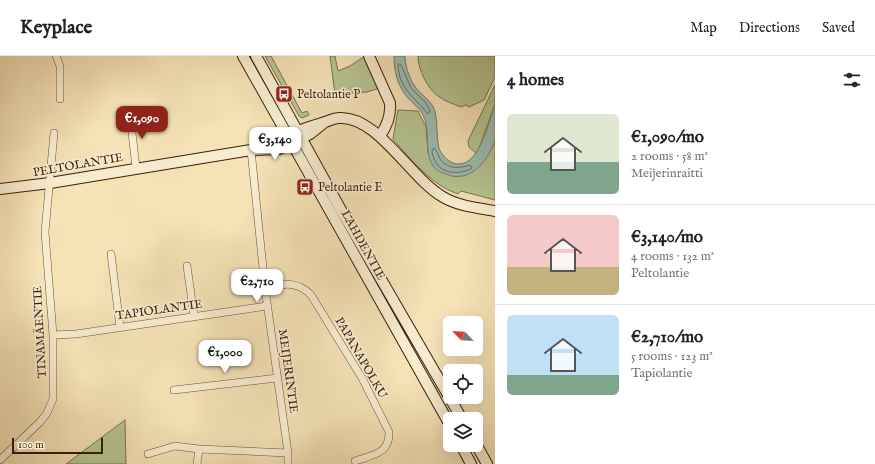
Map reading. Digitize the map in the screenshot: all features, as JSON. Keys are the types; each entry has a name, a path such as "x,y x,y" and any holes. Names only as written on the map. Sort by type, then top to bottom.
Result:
{"main road":[{"name":"LAHDENTIE","path":"243,56 443,413"},
{"name":"LAHDENTIE","path":"256,56 341,210 458,412"},
{"path":"369,56 390,103 391,111 388,122 380,136"},
{"name":"PELTOLANTIE","path":"0,189 50,184 136,168 253,150 271,150 289,139 325,122 340,118 365,124 380,136 424,183 444,198 458,203 495,211"},
{"path":"465,452 471,464"},
{"path":"480,452 487,464"}],"street":[{"path":"56,56 60,66 60,100"},
{"path":"130,115 136,168"},
{"name":"TINAMÄENTIE","path":"0,460 40,422 47,413 53,399 53,336 45,232 54,133"},
{"name":"MEIJERINTIE","path":"253,150 267,306 288,452 288,464"},
{"path":"111,254 120,327"},
{"path":"187,266 194,316"},
{"name":"PAPANAPOLKU","path":"265,288 289,283 305,289 311,295 362,378 389,432 390,439 388,446 383,451 355,461"},
{"name":"TAPIOLANTIE","path":"53,336 76,334 267,306"},
{"path":"174,390 278,378"},
{"path":"148,454 174,446 199,450 288,452"},
{"path":"197,464 199,450"}],"green space":[{"path":"265,56 271,56 302,113 307,111 309,115 302,118 299,116"},
{"path":"330,56 335,56 338,71 350,66 365,56 380,88 367,92 335,94"},
{"path":"418,56 495,56 495,77 484,100 469,107 466,105 461,107 440,98 434,93 421,72"},
{"path":"495,85 495,104 477,154 469,147 468,141"},
{"path":"398,110 418,111 426,127 428,153 473,172 485,160 495,139 495,200 461,191 458,194 448,190 422,171 393,139"},
{"path":"125,420 126,464 66,464"}],"water":[{"path":"394,56 405,56 412,82 428,100 435,111 439,148 441,153 453,163 462,164 470,160 476,153 482,143 495,104 495,140 489,154 479,167 467,175 452,176 444,174 433,166 428,154 427,126 425,120 422,113 401,88 396,73"}],"place":[{"name":"Peltolantie P","path":"284,94"},
{"name":"Peltolantie E","path":"305,187"}]}
